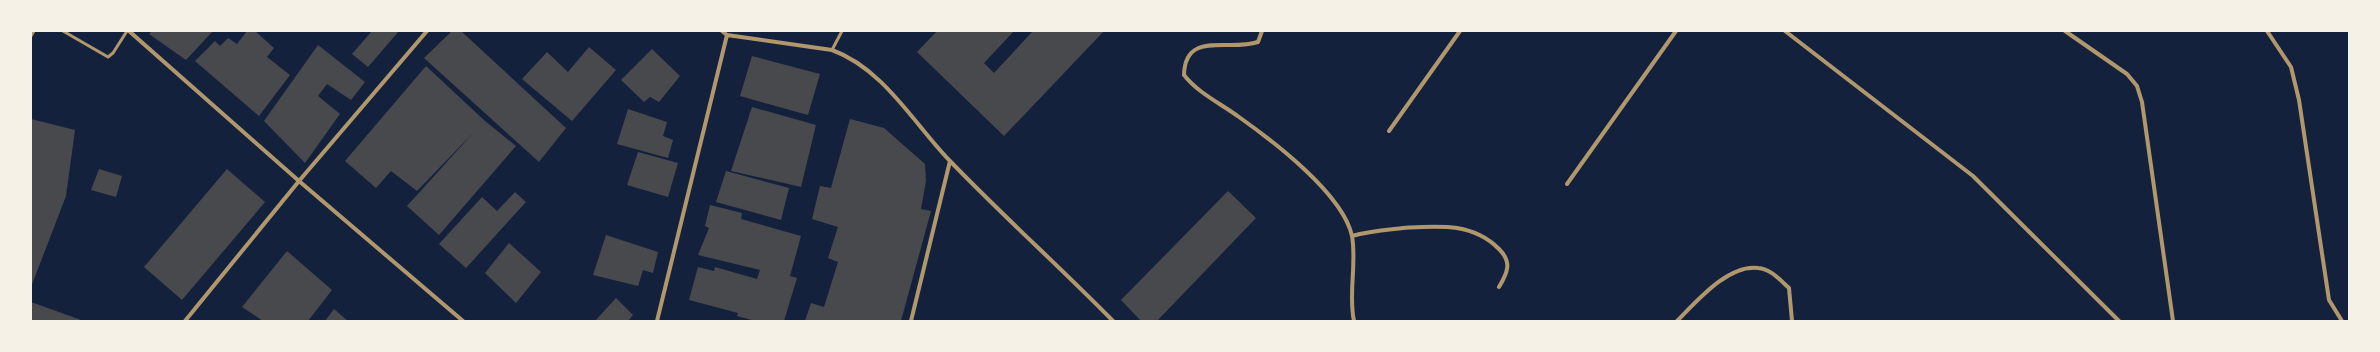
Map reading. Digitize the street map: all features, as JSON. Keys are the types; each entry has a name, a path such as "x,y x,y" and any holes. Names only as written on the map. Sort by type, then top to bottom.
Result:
{"street":[{"path":"128,31 462,321"},
{"path":"185,321 299,181 428,31"},
{"path":"722,31 726,35 832,50 846,55 874,74 950,161 1113,321"},
{"path":"1262,31 1258,42 1246,46 1198,47 1189,54 1184,64 1184,75 1192,86 1238,117 1287,154 1316,182 1342,213 1352,236 1354,321"},
{"path":"1389,131 1460,31"},
{"path":"1567,184 1676,31"},
{"path":"1785,31 1973,176 2118,321"},
{"path":"2065,31 2127,74 2137,86 2142,102 2174,321"},
{"path":"2267,31 2291,67 2299,100 2329,300 2342,321"},
{"path":"658,321 726,35"},
{"path":"911,321 950,161"},
{"path":"1352,236 1365,232 1427,226 1456,227 1474,232 1490,240 1505,256 1508,264 1508,273 1499,287"},
{"path":"1677,321 1718,282 1740,270 1758,268 1776,275 1789,288 1792,321"}],"lane":[{"path":"31,36 34,31"},
{"path":"63,31 108,57 113,53 128,31"},
{"path":"832,50 842,31"}],"building":[{"path":"152,31 213,31 186,60 149,34"},
{"path":"247,31 255,31 274,48 267,57 290,75 259,116 195,61 215,41 220,46 228,38 237,44"},
{"path":"372,31 399,31 368,67 352,54"},
{"path":"452,31 461,31 566,128 539,162 424,58"},
{"path":"937,31 1014,31 984,63 994,73 1033,31 1104,31 1004,136 917,52"},
{"path":"318,45 365,82 351,100 327,84 318,96 340,114 305,163 264,121"},
{"path":"589,47 616,70 572,121 522,79 547,52 568,72"},
{"path":"652,49 680,76 659,102 650,97 644,102 621,80"},
{"path":"752,56 820,74 808,115 740,96"},
{"path":"426,66 485,121 516,146 439,235 407,206 474,132 417,191 391,171 376,188 345,161"},
{"path":"752,107 816,125 801,187 731,171"},
{"path":"628,109 667,122 663,136 673,140 668,158 617,144"},
{"path":"31,119 75,130 66,196 31,287"},
{"path":"850,119 884,128 925,164 926,181 921,209 931,211 901,321 805,321 811,303 824,307 838,262 828,258 838,227 812,219 820,186 831,188"},
{"path":"638,152 678,163 668,197 627,185"},
{"path":"99,169 122,176 116,197 91,190"},
{"path":"227,169 265,202 182,300 144,267"},
{"path":"726,171 789,188 781,220 716,202"},
{"path":"1228,191 1256,218 1157,321 1141,321 1121,300"},
{"path":"515,192 526,202 466,268 439,244 482,197 497,211"},
{"path":"710,205 742,213 741,219 801,236 790,276 797,278 784,321 755,321 737,316 738,313 689,300 698,267 714,271 715,267 757,279 760,270 698,255 709,228 705,226"},
{"path":"606,235 658,252 653,273 643,270 638,286 593,275"},
{"path":"509,243 541,272 516,303 485,273"},
{"path":"287,251 332,290 308,321 263,321 242,307"},
{"path":"616,298 633,315 628,321 595,321"},
{"path":"31,302 84,321 31,321"},
{"path":"334,309 348,321 325,321"}]}
